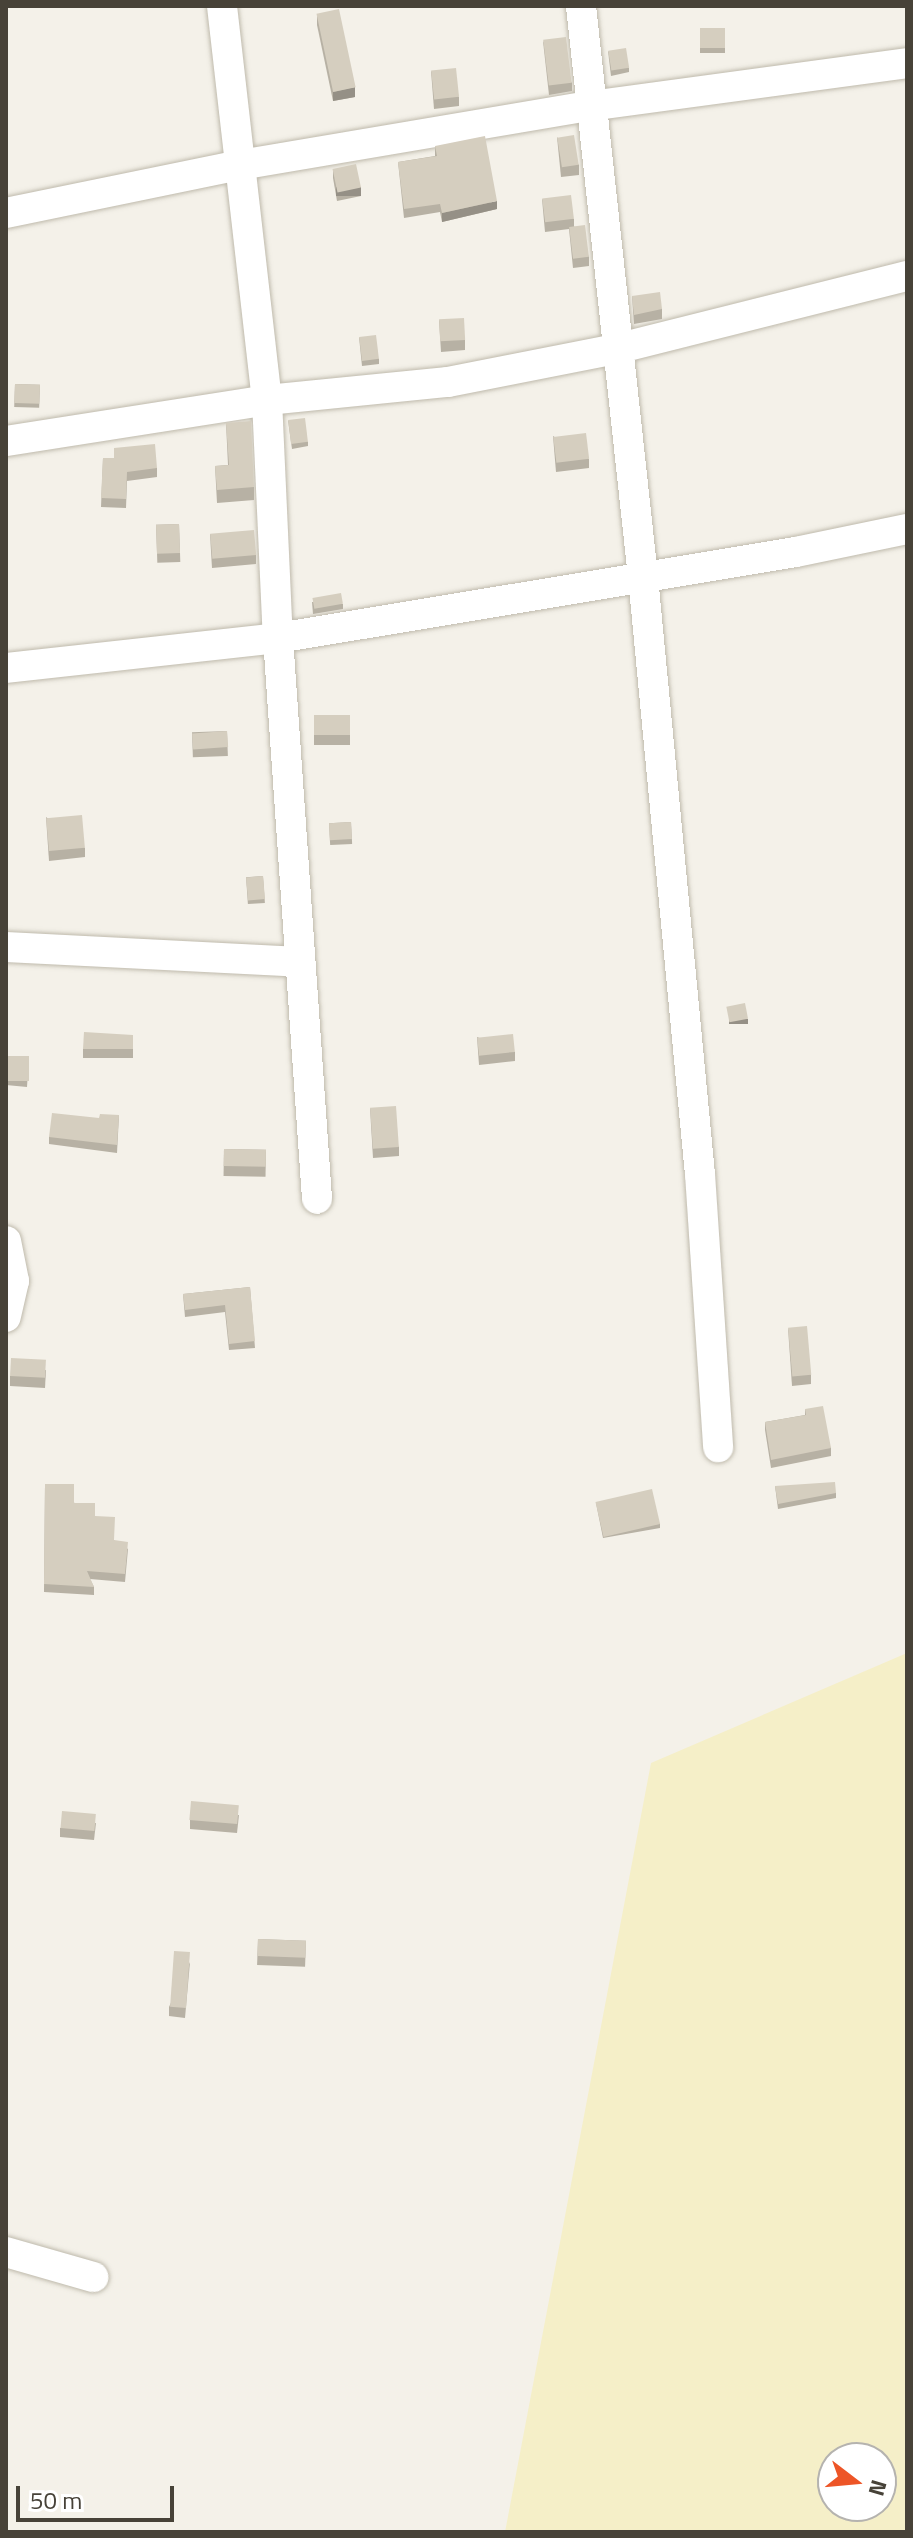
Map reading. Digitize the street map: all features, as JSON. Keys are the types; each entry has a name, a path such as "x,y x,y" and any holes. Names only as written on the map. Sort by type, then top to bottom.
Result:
{"street":[{"path":"222,6 267,400 278,638 317,1199"},
{"path":"581,6 643,577 700,1174 718,1447"},
{"path":"6,213 240,165 590,106 907,63"},
{"path":"6,441 267,400 448,382 616,349 907,276"},
{"path":"6,668 278,638 907,529"},
{"path":"6,947 300,962"},
{"path":"6,1241 14,1281 6,1317"},
{"path":"6,2252 93,2277"}],"sand":[{"path":"907,1653 907,2532 505,2532 651,1763"}],"building":[{"path":"339,9 356,87 333,92 317,14"},
{"path":"700,28 725,28 725,48 700,48"},
{"path":"566,37 572,83 549,85 543,40"},
{"path":"626,48 629,68 611,71 608,51"},
{"path":"456,68 459,97 434,99 431,71"},
{"path":"574,135 579,165 562,167 557,138"},
{"path":"485,136 497,201 442,213 440,204 404,209 398,162 437,156 435,146"},
{"path":"356,164 361,187 338,192 333,169"},
{"path":"571,195 574,219 545,222 542,199"},
{"path":"585,225 589,257 573,259 569,227"},
{"path":"660,292 662,309 634,315 632,296"},
{"path":"464,318 465,340 440,341 439,319"},
{"path":"376,335 379,359 362,361 359,337"},
{"path":"15,384 40,385 39,404 14,403"},
{"path":"305,418 308,442 291,444 288,420"},
{"path":"251,421 254,487 217,490 215,466 229,465 226,423"},
{"path":"586,433 589,459 556,463 553,437"},
{"path":"155,444 157,468 127,472 126,499 101,498 103,458 114,458 114,448"},
{"path":"179,524 180,553 157,554 156,525"},
{"path":"254,530 256,555 212,559 210,534"},
{"path":"341,593 343,604 314,609 312,598"},
{"path":"314,715 350,715 350,735 314,735"},
{"path":"227,731 228,747 193,749 192,733"},
{"path":"82,815 85,848 49,851 46,818"},
{"path":"351,822 352,839 330,840 329,823"},
{"path":"263,876 265,899 248,900 246,877"},
{"path":"745,1003 748,1019 729,1022 726,1007"},
{"path":"84,1032 133,1035 133,1049 83,1049"},
{"path":"513,1034 515,1052 479,1056 477,1038"},
{"path":"6,1056 29,1056 29,1081 6,1081"},
{"path":"396,1106 399,1147 373,1149 370,1108"},
{"path":"52,1113 99,1118 100,1114 119,1115 117,1145 49,1137"},
{"path":"224,1149 266,1150 266,1167 224,1166"},
{"path":"250,1287 255,1341 229,1344 225,1305 185,1310 183,1294"},
{"path":"807,1326 811,1375 792,1376 788,1328"},
{"path":"11,1358 46,1360 45,1378 10,1376"},
{"path":"823,1406 831,1448 771,1460 765,1422 806,1415 805,1409"},
{"path":"835,1482 836,1493 778,1504 775,1486"},
{"path":"45,1484 74,1484 74,1503 95,1503 95,1516 115,1517 114,1540 128,1542 125,1574 87,1571 94,1587 44,1584"},
{"path":"652,1489 660,1524 604,1537 595,1502"},
{"path":"191,1801 239,1805 237,1824 189,1820"},
{"path":"62,1811 96,1814 94,1831 61,1828"},
{"path":"258,1939 306,1941 305,1958 257,1956"},
{"path":"174,1951 190,1952 186,2008 170,2007"}]}
